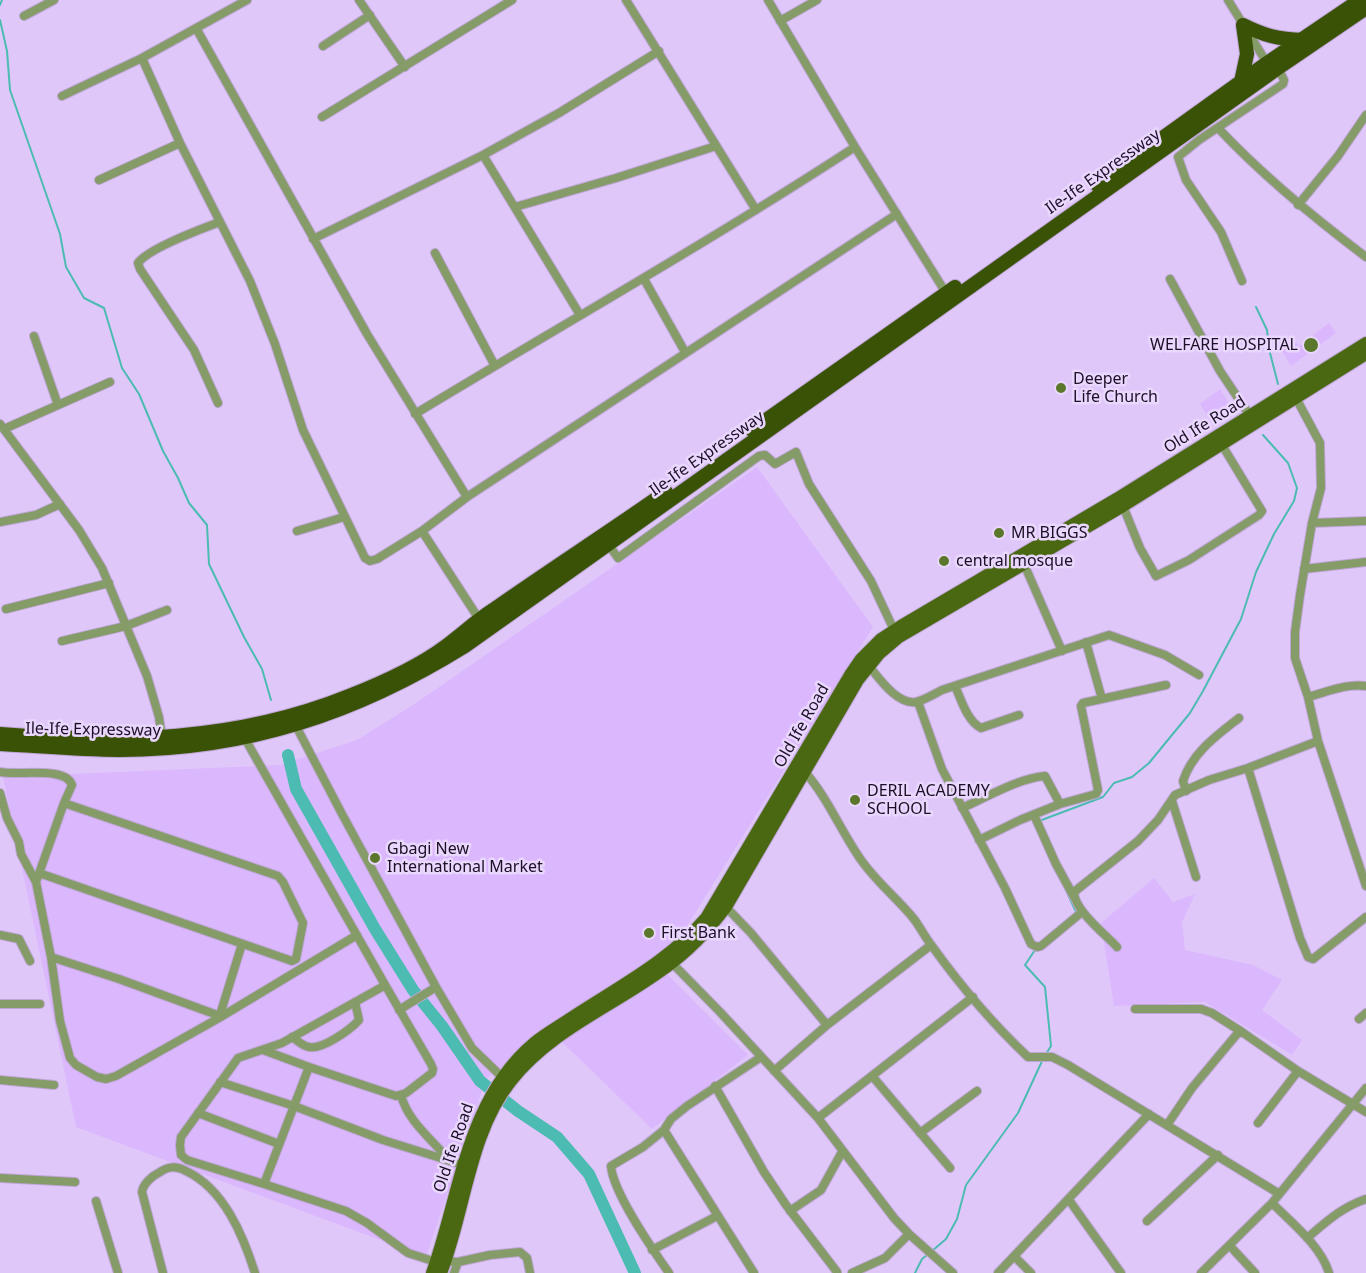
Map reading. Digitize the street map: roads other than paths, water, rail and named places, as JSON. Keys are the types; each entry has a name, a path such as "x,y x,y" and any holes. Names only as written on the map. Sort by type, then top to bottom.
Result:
{"highway":[{"name":"Ile-Ife Expressway","path":"0,734 111,740 162,738 230,730 314,709 351,696 409,668 445,647 479,619 643,508 1241,82 1273,66 1303,40 1360,0"},
{"name":"Ile-Ife Expressway","path":"0,744 119,750 192,745 244,737 296,726 356,704 432,667 474,640 1273,66 1366,8"},
{"path":"1243,25 1261,34 1281,39 1303,40"},
{"path":"1241,82 1247,54 1243,25"}],"main road":[{"name":"Old Ife Road","path":"443,1266 463,1166 496,1094 525,1065 537,1047 658,962 693,934 805,772 868,665 899,637 1024,564 1250,416 1365,353"},
{"name":"Old Ife Road","path":"537,1047 672,963 699,940 726,907 850,675 872,648 894,630 1071,532 1123,506 1296,398 1339,366"},
{"name":"Old Ife Road","path":"443,1266 471,1168 496,1094"}],"street":[{"path":"24,16 54,0"},
{"path":"62,96 142,58 247,0"},
{"path":"359,0 405,67"},
{"path":"322,117 512,0"},
{"path":"626,0 756,210"},
{"path":"768,0 855,147 946,293"},
{"path":"780,21 817,0"},
{"path":"1228,0 1243,25 1284,80 1283,84 1180,155 1178,161 1186,180 1221,232 1242,281"},
{"path":"323,46 370,15"},
{"path":"196,28 313,239 466,497"},
{"path":"313,239 483,155 560,113 659,51"},
{"path":"142,58 180,143 250,281 275,344 303,430 344,517 365,558 370,561 422,531 466,497 897,214"},
{"path":"1298,205 1338,156 1366,115"},
{"path":"1218,128 1247,159 1298,205 1366,257"},
{"path":"99,180 180,143"},
{"path":"514,207 716,146"},
{"path":"415,414 644,279 855,147"},
{"path":"483,155 580,315"},
{"path":"218,403 194,350 138,263 161,248 220,222"},
{"path":"435,253 495,366"},
{"path":"644,279 685,352"},
{"path":"1170,279 1220,370 1250,416"},
{"path":"34,336 58,405"},
{"path":"110,382 2,427 79,530 109,583 147,676 159,717 162,738"},
{"path":"1296,398 1320,443 1321,488 1304,569 1294,644 1295,658 1308,697 1318,741 1366,886"},
{"path":"1123,506 1140,548 1156,576 1189,560 1262,511 1222,445"},
{"path":"608,544 618,558 759,456 765,455 775,464 795,452 818,499 871,580 894,630"},
{"path":"0,522 36,514 60,504"},
{"path":"297,531 344,517"},
{"path":"1312,523 1366,521"},
{"path":"422,531 479,619"},
{"path":"1304,569 1366,562"},
{"path":"1024,564 1062,651"},
{"path":"6,609 109,583"},
{"path":"62,641 126,626 167,610"},
{"path":"868,665 899,698 908,703 918,702 942,690 1109,635 1165,655 1199,675"},
{"path":"1086,642 1102,699"},
{"path":"979,840 1034,814 1060,804 1092,796 1098,790 1081,706 1085,702 1166,684"},
{"path":"955,686 971,720 981,728 1019,715"},
{"path":"1308,697 1342,688 1366,686"},
{"path":"918,702 942,769 1005,888 1031,944 1041,946 1082,912"},
{"path":"1186,790 1183,781 1190,763 1208,743 1239,718"},
{"path":"296,726 434,988 472,1048 496,1094"},
{"path":"244,737 401,1009 433,1069 423,1082 396,1096 262,1050"},
{"path":"1074,897 1074,892 1082,885 1138,841 1158,820 1176,795 1318,741"},
{"path":"1248,768 1300,938 1308,957 1313,959 1322,953 1366,917"},
{"path":"0,772 60,774 69,778 72,785 36,882"},
{"path":"805,772 839,820 859,857 885,890 913,919 973,998 1028,1057 1052,1057 1278,1193"},
{"path":"962,808 1021,782 1046,776 1060,804"},
{"path":"0,793 21,854 36,882 51,957 60,1021 70,1058 76,1065 97,1077 106,1079 116,1076 357,935"},
{"path":"1172,801 1196,877"},
{"path":"64,803 278,876 303,925 294,961"},
{"path":"1034,814 1056,864 1082,912 1117,946"},
{"path":"39,873 294,961 300,969"},
{"path":"726,907 751,933 827,1025"},
{"path":"0,935 19,939 30,961"},
{"path":"220,1017 243,944"},
{"path":"774,1071 827,1025 931,945"},
{"path":"51,957 119,978 220,1017"},
{"path":"672,963 818,1118 842,1152 909,1234 953,1273"},
{"path":"384,983 381,987 282,1043 238,1058 181,1137 181,1155 187,1160 346,1211 376,1229 408,1253 443,1266 454,1273"},
{"path":"401,1009 434,988"},
{"path":"818,1118 973,998"},
{"path":"292,1036 310,1048 318,1047 336,1038 359,1020 355,1002"},
{"path":"0,1004 40,1004"},
{"path":"1135,1009 1201,1009 1212,1013 1298,1071 1366,1112"},
{"path":"1167,1125 1191,1088 1237,1034 1242,1032"},
{"path":"669,1273 652,1250 626,1203 611,1166 643,1147 664,1130 671,1119 715,1086 761,1057"},
{"path":"264,1184 309,1067"},
{"path":"1258,1123 1298,1071"},
{"path":"873,1077 950,1168"},
{"path":"0,1080 54,1084"},
{"path":"220,1082 294,1106 382,1140 463,1166"},
{"path":"715,1086 764,1172 790,1211 838,1273"},
{"path":"1201,1273 1272,1203 1366,1088"},
{"path":"920,1133 977,1091"},
{"path":"401,1095 406,1111 449,1160"},
{"path":"198,1113 279,1144"},
{"path":"998,1273 1149,1114"},
{"path":"664,1130 754,1273"},
{"path":"790,1211 821,1190 842,1152"},
{"path":"1147,1221 1218,1155"},
{"path":"163,1273 142,1187 153,1176 172,1167 180,1168 196,1176 219,1198 240,1232 255,1273"},
{"path":"0,1178 75,1182"},
{"path":"1307,1238 1334,1215 1351,1204 1366,1199"},
{"path":"1069,1200 1121,1273"},
{"path":"96,1201 118,1273"},
{"path":"1272,1203 1307,1238 1326,1264 1329,1273"},
{"path":"652,1250 717,1216"},
{"path":"852,1273 885,1258 909,1234"},
{"path":"1230,1246 1255,1273"},
{"path":"443,1266 490,1255 520,1252 527,1258 530,1273"},
{"path":"1015,1257 1030,1273"}],"waterway":[{"path":"0,5 2,0"},
{"path":"0,20 7,51 10,90 60,234 66,267 84,298 104,308 122,368 139,394 163,451 189,503 207,525 209,564 262,669 271,700"},
{"path":"1256,307 1267,330 1269,349 1278,384"},
{"path":"1039,821 1103,797 1114,783 1132,777 1149,763 1190,713 1203,691 1241,619 1256,572 1274,534 1294,501 1297,488 1288,463 1263,435"},
{"path":"288,755 296,789 375,929 413,990 442,1026 480,1081 518,1111 557,1137 589,1174 635,1273"},
{"path":"1064,886 1077,914"},
{"path":"1035,950 1025,965 1045,987 1051,1046 1046,1054"},
{"path":"932,1251 946,1239 957,1219 966,1185 1018,1113 1043,1059"},
{"path":"915,1273 922,1259 927,1255"}],"place":[{"name":"WELFARE HOSPITAL","path":"1311,345"},
{"name":"Deeper Life Church","path":"1061,388"},
{"name":"MR BIGGS","path":"999,533"},
{"name":"central mosque","path":"944,561"},
{"name":"DERIL ACADEMY SCHOOL","path":"855,800"},
{"name":"Gbagi New International Market","path":"375,858"},
{"name":"First Bank","path":"649,933"}]}
